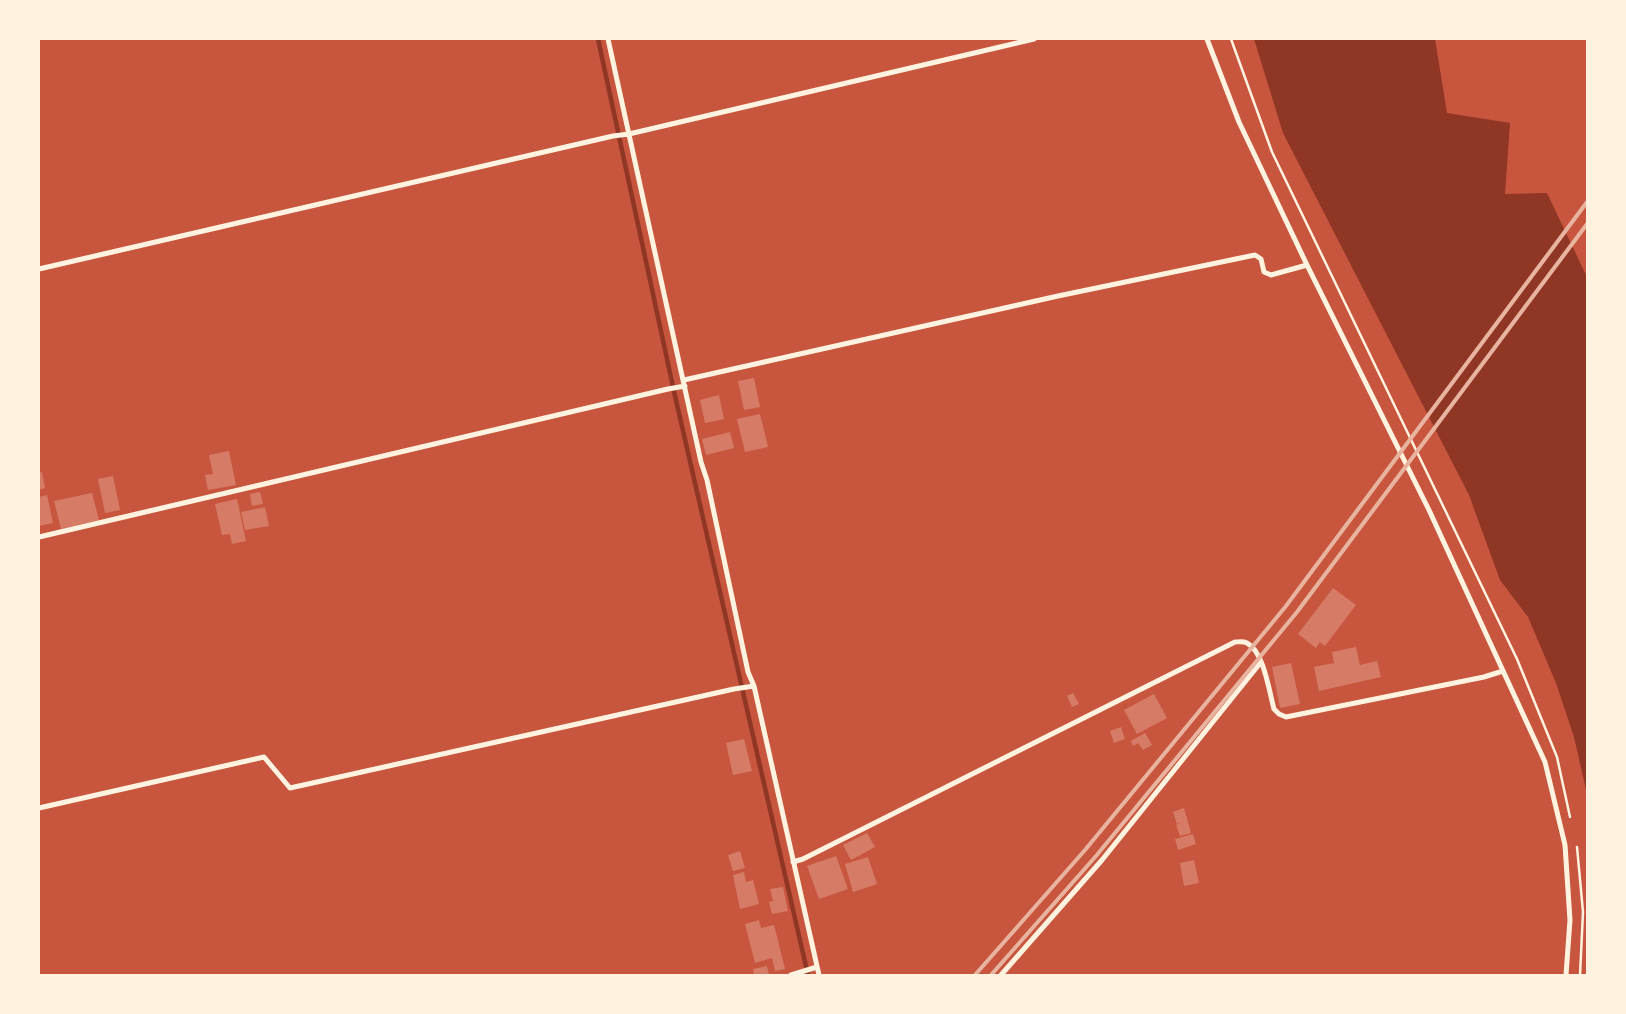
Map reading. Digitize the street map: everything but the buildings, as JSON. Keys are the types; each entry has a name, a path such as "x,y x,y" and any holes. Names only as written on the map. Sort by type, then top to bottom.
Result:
{"street":[{"path":"608,39 627,134 684,380 683,387 709,490 748,672 793,862 815,967 819,975"},
{"path":"39,269 1034,39"},
{"path":"1208,39 1240,122 1307,265 1430,510 1545,762 1565,845 1570,920 1566,975"},
{"path":"684,380 1058,296 1255,255 1261,259 1264,272 1271,275 1307,265"},
{"path":"39,537 683,387"},
{"path":"793,862 803,859 1235,642 1245,642 1255,650 1261,662 1274,709 1286,717 1484,677 1503,671"},
{"path":"1001,975 1102,860 1261,662"},
{"path":"39,808 264,757 290,788 734,689 752,687"},
{"path":"792,975 815,967"}],"shaded area":[{"path":"1254,39 1435,39 1447,113 1510,123 1505,194 1547,193 1587,277 1587,794 1574,737 1556,683 1528,617 1500,580 1469,495 1283,133"}],"waterway":[{"path":"598,39 675,396 808,975"}],"railway":[{"path":"975,975 1085,850 1286,606 1587,202"},
{"path":"991,975 1096,856 1297,612 1587,224"}]}
